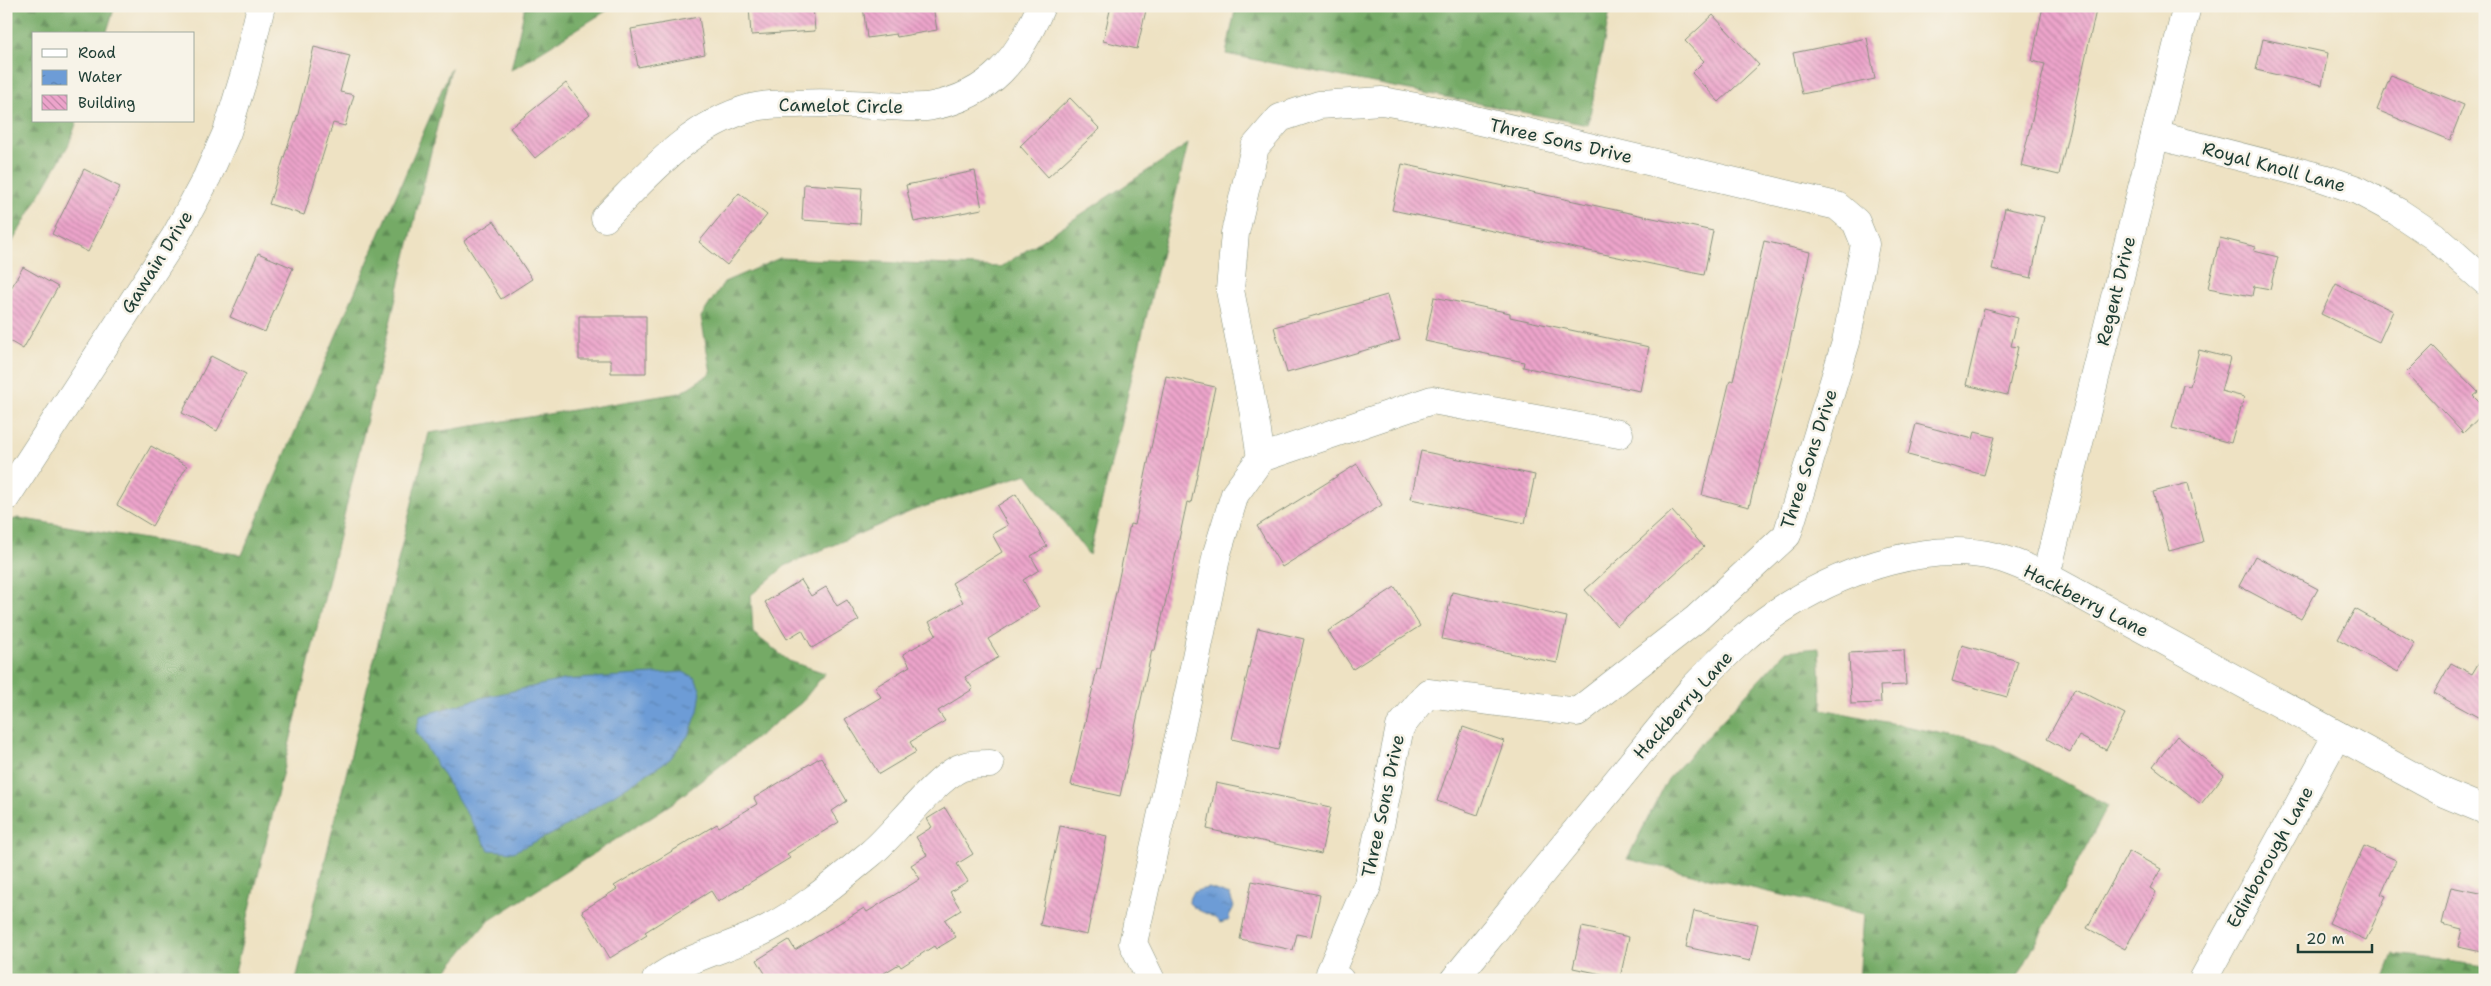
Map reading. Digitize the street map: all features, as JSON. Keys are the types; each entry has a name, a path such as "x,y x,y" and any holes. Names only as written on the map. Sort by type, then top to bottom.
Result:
{"street":[{"name":"Gawain Drive","path":"6,496 175,237 207,177 227,132 245,73 261,6"},
{"name":"Camelot Circle","path":"605,218 656,167 692,135 723,118 752,107 817,102 932,106 980,88 1000,74 1015,58 1031,30 1041,6"},
{"name":"Regent Drive","path":"2046,576 2187,6"},
{"name":"Three Sons Drive","path":"1261,458 1230,290 1235,233 1255,147 1280,118 1319,105 1382,101 1433,110 1836,206 1856,222 1866,244 1846,342 1787,535 1696,619 1577,712 1428,693 1400,727 1368,884 1328,978"},
{"name":"Royal Knoll Lane","path":"2154,135 2323,178 2357,190 2434,236 2485,281"},
{"path":"1151,980 1133,943 1190,687 1217,553 1236,494 1261,458 1432,400 1619,434"},
{"name":"Hackberry Lane","path":"1463,976 1693,688 1727,653 1760,625 1790,604 1869,568 1900,558 1930,553 1960,552 1996,557 2046,576 2444,793 2485,810"},
{"name":"Edinborough Lane","path":"2203,980 2337,735"},
{"path":"656,980 672,968 725,948 770,928 832,886 873,852 937,786 959,769 973,764 990,764"}],"green space":[{"path":"6,6 115,6 107,32 32,32 32,122 77,122 69,144 6,253"},
{"path":"525,6 614,6 511,70"},
{"path":"1236,6 1611,6 1588,125 1226,54"},
{"path":"451,68 233,980 6,980 6,522 18,518 242,555"},
{"path":"1188,144 1089,555 1027,474 914,510 785,566 751,595 753,633 789,661 825,673 801,703 671,804 487,922 439,980 296,980 429,433 680,393 711,373 701,317 724,282 780,258 1001,267"},
{"path":"1819,648 1822,709 1993,744 2108,806 2016,980 1859,980 1864,914 1627,859 1668,779 1786,651"},
{"path":"2394,954 2485,966 2485,980 2384,980"}],"water":[{"path":"683,672 695,678 701,692 698,711 690,733 670,759 556,832 513,852 489,850 416,731 420,716 481,698 563,680"},
{"path":"1209,888 1230,895 1234,907 1229,916 1230,920 1220,923 1189,903 1192,894 1198,890"}],"building":[{"path":"749,6 813,6 815,31 751,35"},
{"path":"863,6 933,6 937,30 897,37 896,34 867,38"},
{"path":"1111,6 1147,6 1137,49 1103,41"},
{"path":"2043,6 2097,6 2059,175 2021,166 2045,64 2032,61"},
{"path":"1713,15 1759,65 1719,102 1692,73 1704,61 1685,41"},
{"path":"699,17 705,54 638,67 631,29"},
{"path":"1867,38 1875,79 1802,94 1793,53"},
{"path":"2263,39 2328,53 2322,85 2256,70"},
{"path":"314,47 350,56 340,92 354,95 345,126 333,123 304,215 269,204 298,114"},
{"path":"2391,75 2464,105 2450,140 2377,110"},
{"path":"566,83 590,114 535,158 510,128"},
{"path":"1070,98 1100,129 1048,177 1020,146"},
{"path":"1402,164 1713,231 1704,275 1392,210"},
{"path":"84,169 120,187 88,252 52,234"},
{"path":"975,171 982,209 914,222 906,185"},
{"path":"804,184 862,188 860,224 802,220"},
{"path":"739,193 767,215 727,265 699,242"},
{"path":"2005,208 2044,217 2031,278 1992,269"},
{"path":"494,221 532,279 501,299 464,241"},
{"path":"2220,238 2256,247 2254,251 2278,257 2270,289 2254,286 2252,296 2208,288"},
{"path":"1764,241 1810,252 1785,364 1749,507 1702,495 1730,380 1733,381"},
{"path":"258,253 293,268 265,332 230,317"},
{"path":"23,267 58,287 23,349 6,339 6,297"},
{"path":"2336,284 2393,311 2379,342 2321,314"},
{"path":"1387,295 1400,340 1287,373 1274,327"},
{"path":"1434,297 1510,313 1510,317 1649,347 1640,391 1523,367 1524,362 1425,341"},
{"path":"1984,309 2018,318 2011,346 2018,347 2007,395 1966,385"},
{"path":"579,316 646,316 646,373 611,373 611,360 579,360"},
{"path":"2433,346 2478,392 2473,396 2485,408 2485,412 2463,433 2406,373"},
{"path":"2199,350 2230,358 2221,391 2244,397 2231,443 2172,428 2183,385 2190,386"},
{"path":"211,356 246,374 217,431 182,413"},
{"path":"1166,376 1215,387 1191,503 1187,502 1155,650 1152,650 1120,796 1071,785 1097,669 1100,669 1130,524 1135,525"},
{"path":"1916,424 1973,439 1975,432 1995,437 1984,475 1908,455"},
{"path":"151,446 187,466 152,526 117,505"},
{"path":"1421,451 1535,475 1525,523 1411,499"},
{"path":"1357,464 1382,505 1282,567 1257,526"},
{"path":"2188,483 2203,542 2169,551 2153,492"},
{"path":"1016,494 1047,546 1031,556 1039,570 1023,580 1039,607 988,639 999,657 965,677 973,689 938,711 945,721 910,742 916,752 879,774 845,719 881,697 875,687 910,666 903,654 936,635 929,622 963,602 952,583 1002,552 992,534 1008,525 997,506"},
{"path":"1672,511 1704,547 1617,626 1585,590"},
{"path":"2255,556 2318,589 2301,619 2239,586"},
{"path":"801,580 811,596 826,587 837,606 847,600 859,620 812,648 802,630 787,639 765,602"},
{"path":"1395,587 1420,626 1353,669 1328,631"},
{"path":"1452,592 1567,617 1557,663 1442,639"},
{"path":"2355,609 2415,643 2398,672 2338,639"},
{"path":"1258,628 1304,639 1278,750 1232,739"},
{"path":"1962,645 2018,661 2007,697 1952,681"},
{"path":"1904,650 1906,685 1880,686 1881,703 1851,704 1849,653"},
{"path":"2485,652 2485,721 2434,693 2451,663 2472,674"},
{"path":"2075,688 2125,714 2106,750 2079,736 2070,752 2047,739"},
{"path":"1463,727 1504,741 1478,815 1437,801"},
{"path":"2177,736 2224,775 2201,804 2153,766"},
{"path":"821,757 847,801 832,811 839,822 787,854 790,858 718,902 711,891 645,932 647,935 610,958 582,911 617,889 614,886 717,824 719,827 757,804 754,798"},
{"path":"1216,783 1331,807 1321,854 1207,829"},
{"path":"945,808 973,854 957,864 968,881 950,892 961,910 945,920 956,937 936,949 934,946 901,967 899,964 873,980 769,980 757,960 789,940 795,950 864,908 867,912 920,879 911,865 927,855 916,837 932,827 927,819"},
{"path":"1060,826 1107,836 1087,935 1040,925"},
{"path":"2364,846 2396,860 2381,894 2386,896 2366,940 2329,923"},
{"path":"2129,851 2161,869 2150,888 2156,892 2125,949 2087,928"},
{"path":"1252,881 1320,895 1311,937 1297,934 1293,950 1240,939"},
{"path":"2451,887 2485,894 2485,939 2482,952 2458,947 2462,929 2442,924"},
{"path":"1694,911 1758,924 1750,961 1686,947"},
{"path":"1582,927 1629,937 1620,978 1573,968"}]}
